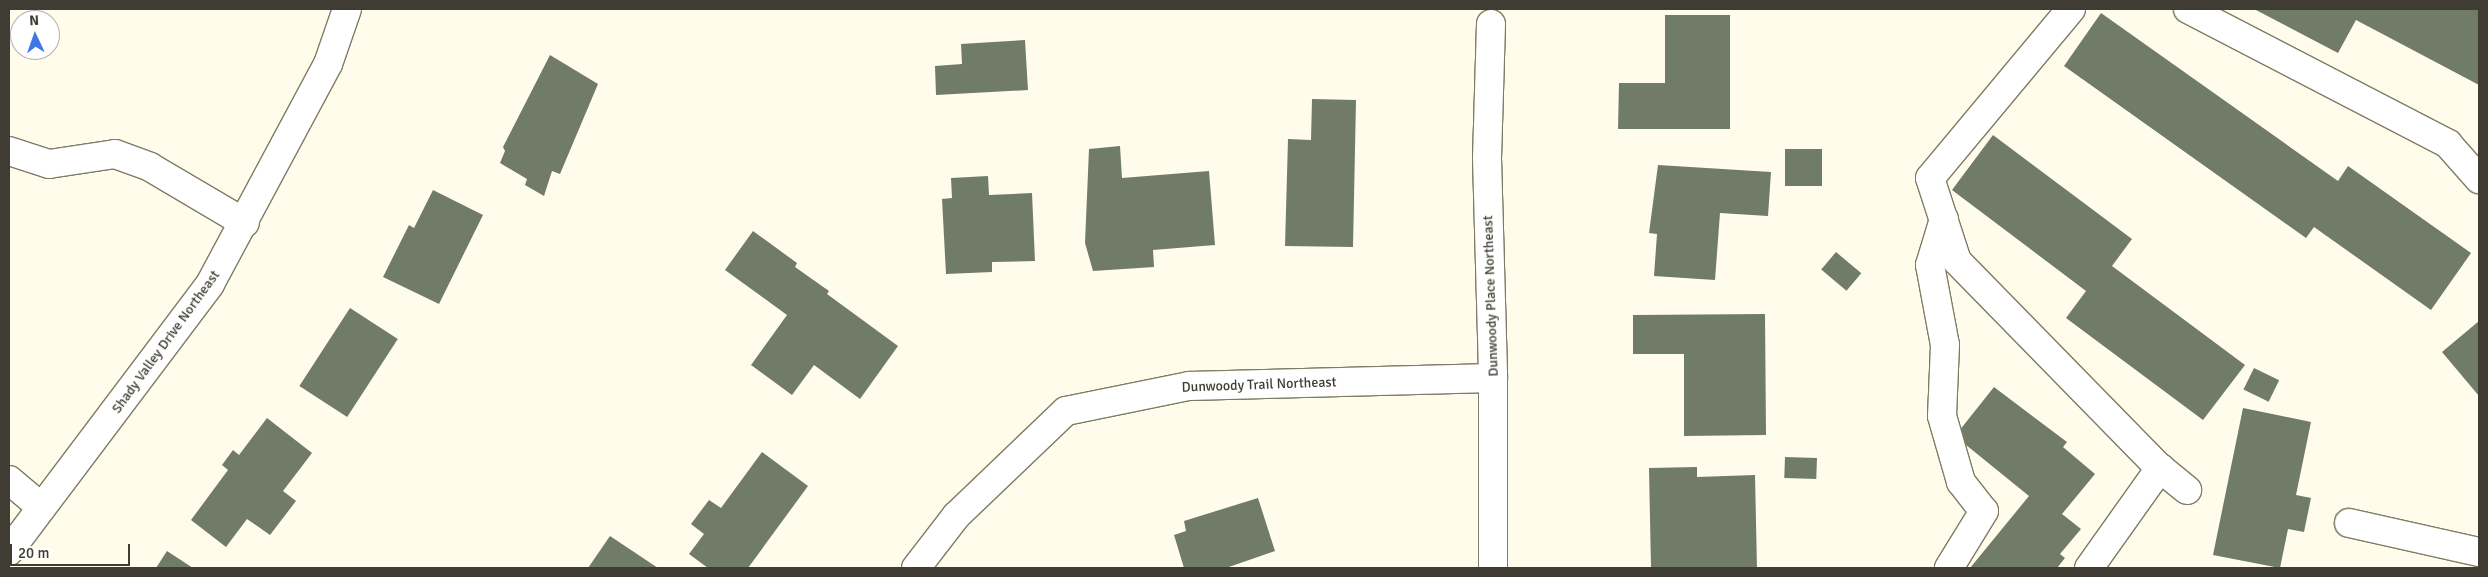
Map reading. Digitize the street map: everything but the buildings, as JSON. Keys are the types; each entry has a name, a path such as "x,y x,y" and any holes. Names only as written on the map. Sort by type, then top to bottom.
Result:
{"street":[{"name":"Shady Valley Drive Northeast","path":"9,551 40,506 210,284 245,223 328,64 347,9"},
{"path":"2071,9 1930,178 1957,261 2160,468 2187,490"},
{"path":"2188,9 2448,144 2479,179"},
{"name":"Dunwoody Place Northeast","path":"1491,24 1487,158 1494,378 1493,568"},
{"path":"9,151 48,164 114,154 150,167 245,223"},
{"path":"1944,219 1930,265 1945,345 1942,416 1962,482 1984,511 1948,568"},
{"name":"Dunwoody Trail Northeast","path":"916,568 956,516 1066,411 1189,386 1494,378"},
{"path":"2089,568 2160,468"},
{"path":"9,480 40,506"},
{"path":"2349,523 2479,552"}]}
